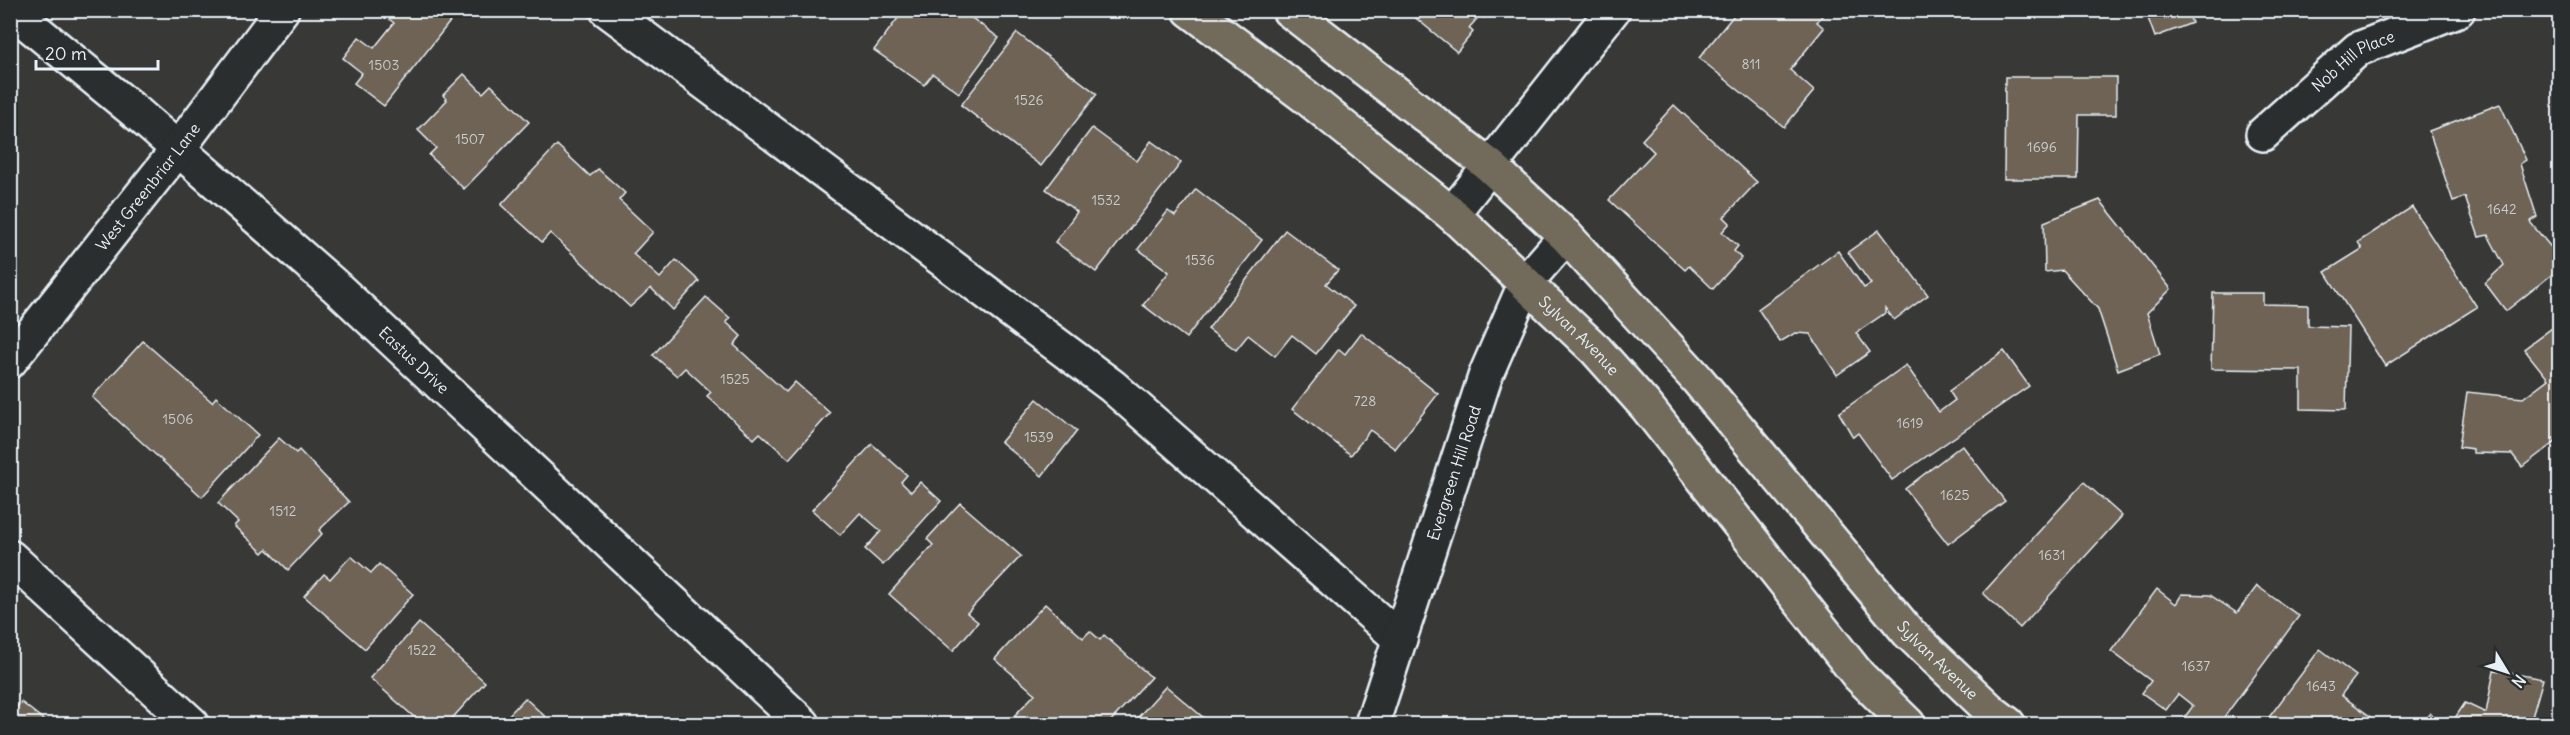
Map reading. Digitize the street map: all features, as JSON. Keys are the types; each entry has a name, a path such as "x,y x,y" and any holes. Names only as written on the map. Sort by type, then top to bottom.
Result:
{"main road":[{"name":"Sylvan Avenue","path":"1190,10 1306,97 1452,214 1596,350 1646,406 1858,675 1908,724"},
{"name":"Sylvan Avenue","path":"1288,10 1490,166 1566,236 1697,379 1908,632 1992,712 2008,724"}],"street":[{"name":"Eastus Drive","path":"10,10 178,149 335,286 803,724"},
{"name":"West Greenbriar Lane","path":"10,361 178,149 282,10"},
{"path":"607,10 1112,386 1400,639"},
{"path":"1452,214 1613,10"},
{"name":"Nob Hill Place","path":"2263,134 2358,49 2458,10"},
{"name":"Evergreen Hill Road","path":"1372,724 1486,374 1526,282 1566,236"},
{"path":"10,557 192,724"}],"building":[{"path":"378,10 459,10 384,106 354,83 362,73 343,58 359,37 374,48 394,23"},
{"path":"904,10 978,10 972,18 999,38 959,93 933,74 924,85 874,50"},
{"path":"1406,10 1491,10 1484,18 1480,15 1469,28 1473,32 1457,52"},
{"path":"1738,10 1747,16 1752,10 1827,10 1817,22 1824,28 1790,70 1814,91 1784,127 1699,58"},
{"path":"2145,10 2187,10 2192,23 2155,37"},
{"path":"1017,33 1097,94 1041,166 961,105"},
{"path":"464,74 483,93 491,85 529,122 464,189 429,155 436,148 418,130 447,100 443,95"},
{"path":"2005,77 2116,77 2116,115 2079,115 2078,179 2004,179"},
{"path":"2500,104 2526,160 2520,164 2537,217 2530,222 2560,258 2560,268 2506,311 2485,283 2504,265 2488,235 2479,237 2465,197 2453,201 2429,131"},
{"path":"1674,105 1757,182 1724,217 1730,223 1722,232 1738,246 1734,251 1741,258 1713,289 1689,266 1685,270 1609,200 1654,152 1642,140"},
{"path":"1092,128 1137,161 1151,141 1181,163 1096,272 1055,242 1077,212 1046,189"},
{"path":"557,145 590,176 598,169 625,193 619,200 653,232 633,254 660,278 676,260 699,281 673,310 651,288 630,307 550,233 542,242 501,205"},
{"path":"1196,189 1262,240 1186,338 1143,305 1169,272 1138,249 1168,211 1175,216"},
{"path":"2100,200 2171,289 2147,313 2160,354 2118,370 2098,309 2062,270 2045,272 2044,222"},
{"path":"2412,207 2477,307 2385,366 2325,272 2362,249 2358,242"},
{"path":"1285,230 1338,270 1326,284 1354,306 1316,354 1292,335 1275,356 1248,335 1236,350 1208,329"},
{"path":"1879,230 1928,295 1894,320 1885,308 1885,313 1856,333 1870,352 1837,375 1810,334 1795,333 1780,342 1758,309 1838,251 1864,288 1871,284 1848,252"},
{"path":"2213,293 2263,293 2263,304 2308,305 2308,326 2348,327 2346,410 2301,409 2301,370 2211,369"},
{"path":"706,297 730,318 726,322 741,336 734,345 786,392 795,382 830,413 789,459 760,433 754,439 707,396 711,392 685,368 677,376 653,355"},
{"path":"2560,322 2560,438 2522,467 2512,454 2473,453 2473,449 2459,447 2467,392 2523,398 2548,379 2524,349"},
{"path":"1361,333 1438,394 1395,449 1370,430 1351,455 1292,409 1339,349 1345,354"},
{"path":"143,341 212,402 216,397 258,435 202,497 92,397"},
{"path":"2004,351 2029,386 1892,480 1858,433 1853,437 1839,413 1906,365 1939,412 1955,400 1949,391"},
{"path":"1037,399 1077,431 1042,476 1001,442"},
{"path":"279,438 296,453 299,450 349,502 319,530 322,534 288,570 267,549 263,553 234,526 238,522 218,503"},
{"path":"872,444 907,475 901,482 911,492 920,482 941,501 883,565 865,549 881,531 860,513 840,535 812,510"},
{"path":"1962,445 2005,501 1948,544 1905,489"},
{"path":"2084,482 2122,516 2020,628 1983,593"},
{"path":"960,503 1021,556 967,613 978,622 953,651 889,594 933,545 927,539"},
{"path":"351,556 371,573 379,564 413,594 365,649 304,596 324,574 330,579"},
{"path":"2257,586 2299,616 2219,724 2194,724 2184,718 2193,706 2178,694 2166,710 2142,693 2151,681 2111,651 2157,589 2176,604 2182,594 2210,595 2237,613"},
{"path":"1045,604 1083,638 1090,631 1100,640 1104,635 1151,677 1108,724 1023,724 1014,716 1035,694 995,659"},
{"path":"419,623 485,682 447,724 422,724 370,678"},
{"path":"2320,649 2356,676 2341,695 2381,724 2264,724"},
{"path":"2494,670 2543,679 2530,724 2443,724 2447,717 2453,721 2465,703 2486,713"},
{"path":"1166,686 1211,724 1132,724"},
{"path":"525,698 553,724 500,724"},
{"path":"21,702 49,724 10,724 10,716"},
{"path":"2430,713 2441,724 2421,724"}]}
